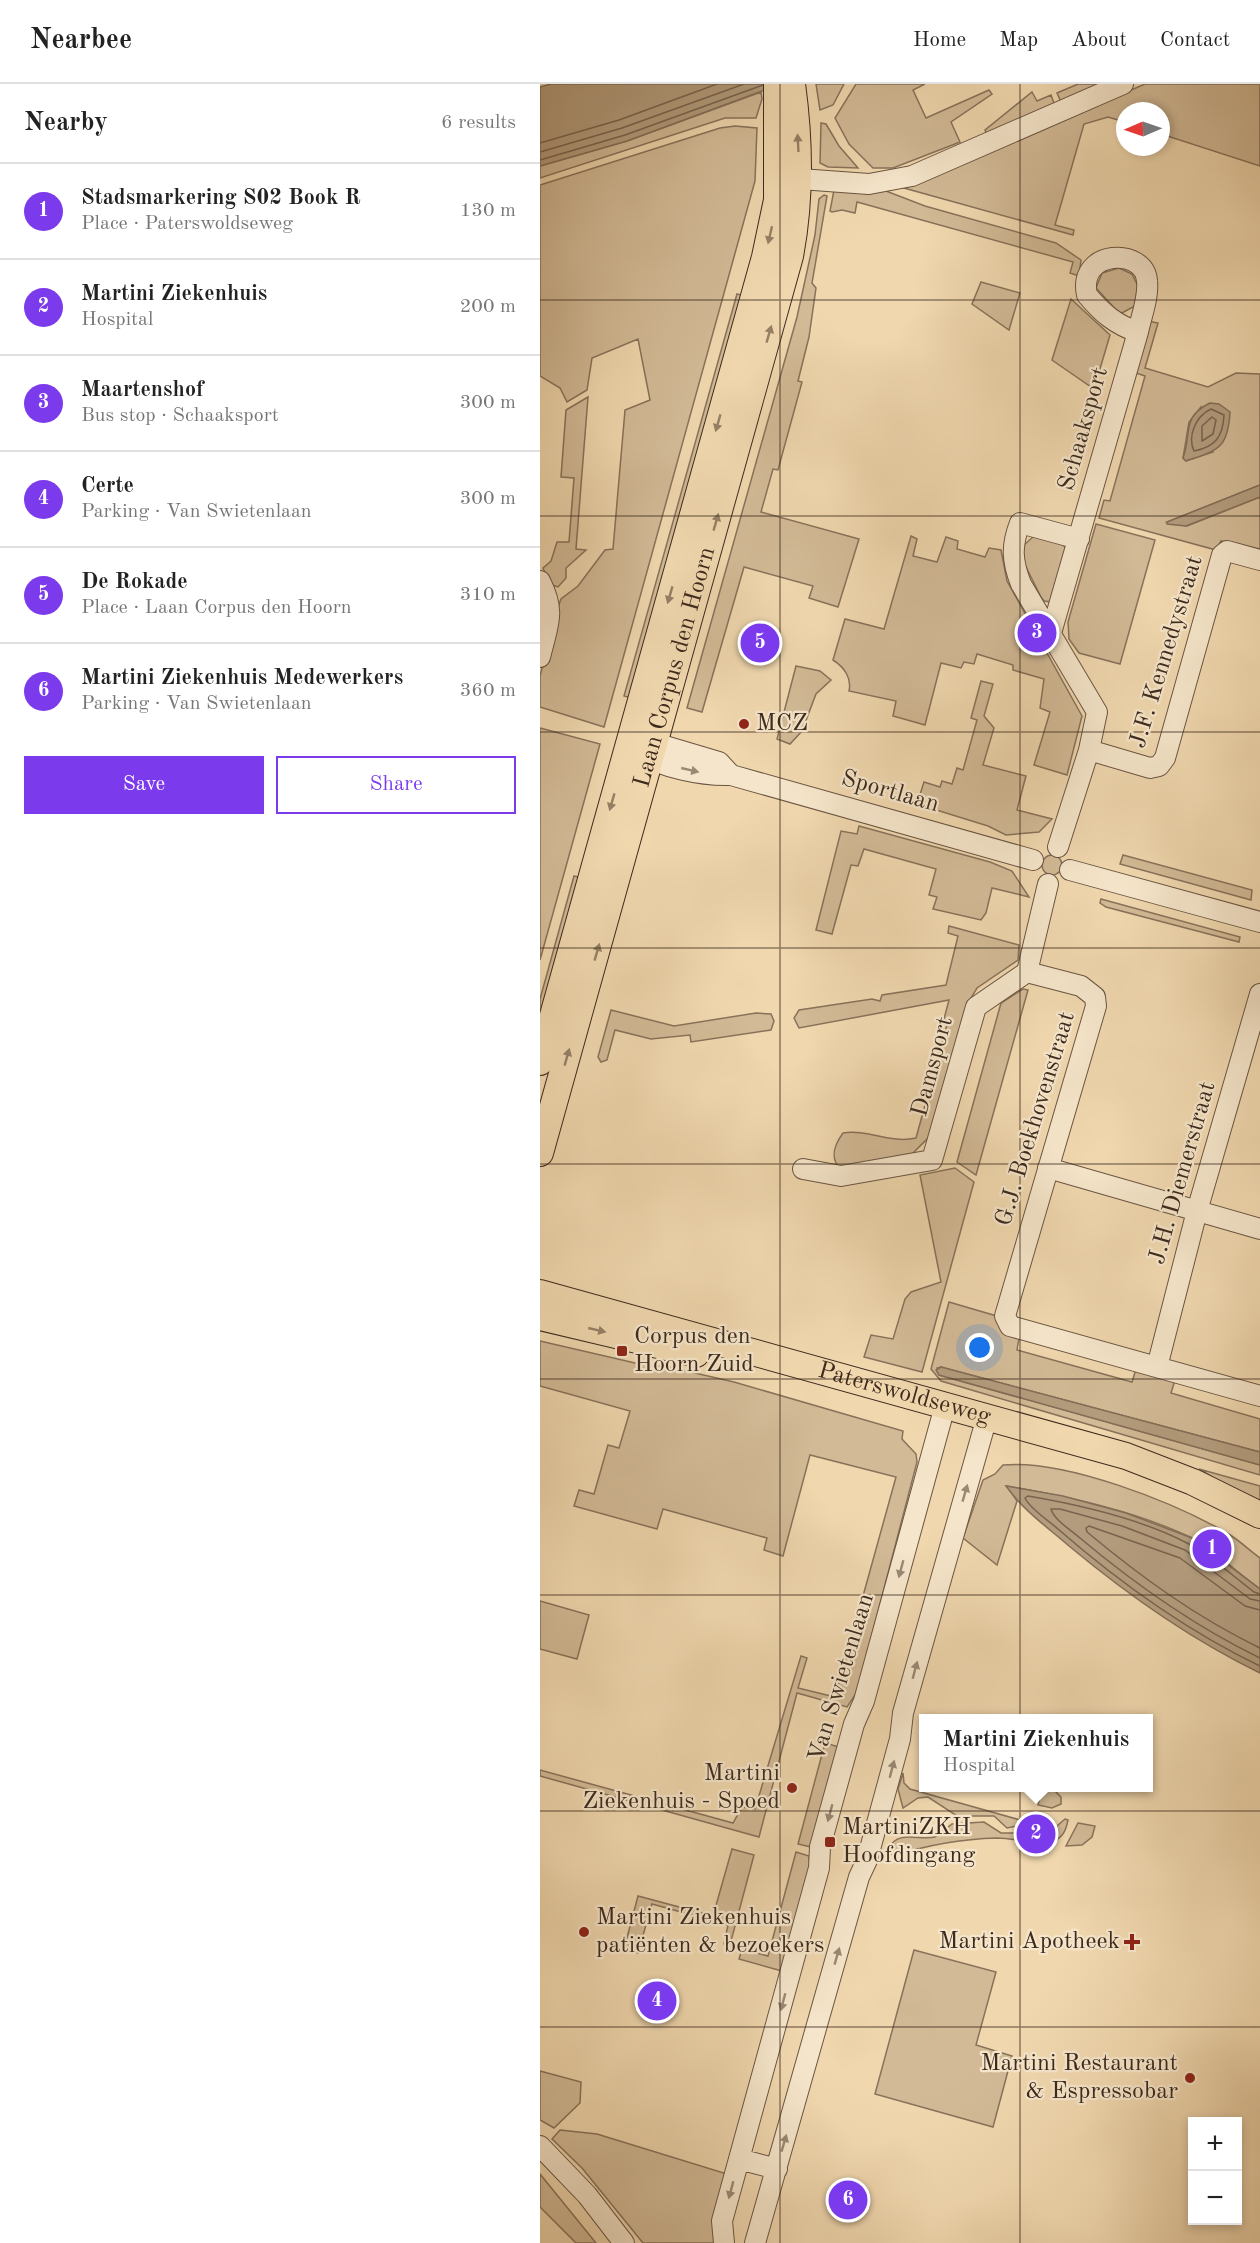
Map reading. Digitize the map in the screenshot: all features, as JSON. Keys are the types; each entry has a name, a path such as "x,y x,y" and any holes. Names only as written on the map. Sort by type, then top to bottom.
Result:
{"main road":[{"name":"Laan Corpus den Hoorn","path":"540,1154 547,1099 653,752 790,256 789,179 782,85"},
{"name":"Laan Corpus den Hoorn","path":"540,1062 765,257 777,200 789,179"},
{"name":"Paterswoldseweg","path":"540,1293 944,1413 1160,1468 1260,1515"},
{"name":"Paterswoldseweg","path":"540,1317 944,1413"},
{"name":"Paterswoldseweg","path":"985,1424 1154,1480 1218,1509 1260,1534"}],"street":[{"path":"789,179 869,184 912,176 1123,84"},
{"name":"Schaaksport","path":"1051,633 1138,332"},
{"path":"1058,847 1089,750 1097,712 1016,571 1012,557 1014,537 1020,523 1079,539"},
{"name":"J.F. Kennedystraat","path":"1089,750 1150,768 1159,766 1165,758 1222,555 1227,551 1260,560"},
{"path":"540,581 550,601 550,617 540,657"},
{"name":"Sportlaan","path":"628,746 719,762 731,775 1033,860"},
{"path":"1046,847 1058,847 1069,856 1070,870 1063,880 1048,884 1036,875 1033,860 1046,847"},
{"path":"1070,870 1260,922"},
{"path":"1027,972 1048,884"},
{"name":"G.J. Boekhovenstraat","path":"1027,972 1081,986 1095,997 1096,1006 1005,1316 1010,1326 1157,1367"},
{"name":"Damsport","path":"802,1169 841,1176 932,1160 976,1007 1027,972"},
{"name":"J.H. Diemerstraat","path":"1157,1367 1197,1211 1260,994"},
{"path":"1048,1168 1260,1229"},
{"path":"1157,1367 1260,1396"},
{"name":"Van Swietenlaan","path":"724,2243 721,2228 819,1868 820,1847 854,1724 864,1701 944,1413"},
{"path":"755,2243 855,1888 867,1860 893,1768 903,1713 985,1424"},
{"path":"540,2146 587,2195 624,2243"},
{"path":"739,2159 777,2169"}],"shaded area":[{"path":"816,84 844,84 833,105 820,110"},
{"path":"856,84 925,84 913,90 926,118 989,90 992,94 951,122 960,142 893,168 873,168 849,144 835,118"},
{"path":"1078,84 1102,84 1061,102 1057,93"},
{"path":"1145,84 1260,84 1260,166 1170,137 1170,102 1116,102 1116,119 1108,117 1084,124 1055,225 1074,230 1073,235 904,188"},
{"path":"761,92 762,99 756,118 725,118 540,178 540,166 627,141"},
{"path":"1032,92 1037,101 1051,95 1055,106 987,135 985,130"},
{"path":"821,123 826,124 839,146 858,168 828,167 820,163"},
{"path":"735,126 757,128 755,181 604,727 540,707 540,676 561,599 578,586 605,550 613,549 625,410 650,400 638,339 592,358 587,390 567,402 560,388 540,376 540,185 720,128"},
{"path":"834,190 886,191 925,206 1056,243 1081,260 1079,276 1070,273 1073,262 857,202 855,213 842,210 832,212 830,211"},
{"path":"824,195 827,196 812,283 816,288 809,337 798,381 802,382 778,470 773,469 761,512 859,539 838,607 809,598 813,586 744,567 702,712 687,708 797,317 815,235 819,199"},
{"path":"1119,268 1132,274 1140,290 1135,306 1120,314 1096,288 1102,273"},
{"path":"981,282 1020,293 1009,330 972,304"},
{"path":"737,294 745,296 632,698 624,696"},
{"path":"1071,299 1110,335 1094,389 1052,360"},
{"path":"1148,321 1158,323 1145,368 1208,387 1236,373 1260,374 1260,485 1167,522 1187,526 1260,497 1260,552 1221,541 1216,550 1099,518 1104,500 1110,501 1145,376 1133,372","holes":["1201,407 1213,452 1186,461 1183,458 1189,422"]},
{"path":"588,397 576,549 586,550 566,568 566,578 558,587 549,584 543,568 551,561 557,542 569,542 574,478 561,477 566,410"},
{"path":"1096,524 1155,540 1120,664 1079,653 1069,639 1068,622"},
{"path":"1035,535 1060,543 1065,547 1051,602 1044,601 1041,597 1024,563 1023,546"},
{"path":"911,536 917,539 913,556 937,562 946,537 958,541 957,549 985,557 989,548 1001,550 1007,581 1082,716 1067,775 1034,765 1050,712 1040,708 1044,679 1013,670 1013,665 977,654 974,664 964,662 961,668 941,663 925,725 893,716 896,701 849,691 850,686 846,673 833,660 845,619 884,629"},
{"path":"796,666 820,671 831,680 816,694 802,731 790,744 777,739"},
{"path":"981,681 993,684 984,716 994,728 983,765 1026,776 1017,810 1052,819 1039,832 1006,835 988,826 917,804 924,782 940,787 942,781 952,784 957,768 963,770 977,720 971,718"},
{"path":"540,728 600,744 540,960"},
{"path":"859,826 990,862 1012,871 1029,897 992,888 986,913 981,920 933,909 937,897 929,895 936,869 864,849 858,866 851,865 832,934 816,930 841,831 857,834"},
{"path":"1048,855 1056,855 1062,861 1062,869 1056,875 1048,875 1042,869 1042,861"},
{"path":"1123,855 1252,890 1251,900 1120,864"},
{"path":"574,876 583,878 540,1031 540,999"},
{"path":"1101,899 1240,937 1239,942 1106,907 1100,903"},
{"path":"949,926 1019,945 1018,960 977,988 971,998 929,1137 910,1156 840,1169 835,1160 834,1151 843,1133 861,1133 897,1139 916,1138 948,1021 944,1019 949,1000 799,1028 794,1018 799,1010 872,999 880,1001 882,995 946,985 958,936 948,933"},
{"path":"1023,989 1028,990 976,1175 957,1162 1001,1003"},
{"path":"611,1010 674,1026 756,1013 771,1014 774,1021 771,1030 691,1042 690,1035 651,1039 615,1030 607,1060 601,1062 598,1057"},
{"path":"955,1168 974,1182 922,1372 864,1357 871,1335 893,1339 905,1299 911,1292 941,1282 920,1175"},
{"path":"949,1302 1000,1317 1019,1338 1017,1350 1132,1382 1136,1369 1175,1380 1171,1393 1260,1419 1260,1452 941,1367 937,1368 939,1375 1260,1465 1260,1475 941,1381 931,1369"},
{"path":"540,1341 635,1363 673,1368 734,1382 903,1431 902,1439 916,1454 917,1462 857,1692 847,1707 797,1693 759,1837 540,1776 540,1770 733,1823 742,1807 755,1809 801,1656 807,1658 798,1688 835,1697 896,1477 810,1455 783,1556 764,1550 767,1538 663,1509 657,1529 574,1506 579,1490 594,1494 608,1445 619,1448 630,1411 540,1386"},
{"path":"1003,1465 1028,1465 1087,1476 1178,1508 1231,1536 1260,1558 1260,1589 1207,1547 1190,1537 1146,1519 1054,1495 1007,1486 1017,1501 997,1565 963,1538 983,1480 995,1474"},
{"path":"1199,1469 1260,1486 1260,1506"},
{"path":"540,1601 589,1615 577,1659 540,1649"},
{"path":"825,1743 839,1747 811,1847 798,1844"},
{"path":"903,1773 904,1783 910,1789 1031,1823 1007,1828 994,1816 957,1816 928,1797 918,1798 903,1808 898,1789"},
{"path":"1037,1792 1056,1792 1061,1797 1061,1804 1052,1808 1038,1805 1041,1793"},
{"path":"1065,1819 1068,1820 1064,1833 1053,1841 997,1838 957,1841 893,1856 888,1849 897,1839 935,1837 952,1824 984,1822 1001,1833 1042,1833 1050,1832"},
{"path":"1078,1823 1095,1826 1092,1837 1082,1845 1066,1846"},
{"path":"732,1849 754,1855 730,1945 724,1944 728,1925 652,1904 638,1953 624,1949 638,1896 713,1916"},
{"path":"796,1852 809,1856 810,1865 782,1971 739,1959 742,1949 768,1956"},
{"path":"914,1950 996,1972 976,2045 1012,2056 993,2127 875,2094"},
{"path":"540,2071 581,2082 580,2103 554,2128 540,2120"},
{"path":"560,2130 597,2134 727,2174 718,2243 643,2243 582,2168 552,2139"},
{"path":"540,2174 596,2243 576,2243 540,2207"}],"water":[{"path":"551,84 781,84 627,141 540,166 540,87"},
{"path":"1210,403 1219,404 1230,412 1227,434 1224,441 1213,450 1186,461 1183,458 1191,420 1201,408"},
{"path":"1260,485 1260,497 1186,526 1167,524 1167,522"},
{"path":"941,1367 1260,1452 1260,1465 939,1375 936,1370"},
{"path":"1006,1486 1063,1496 1126,1513 1192,1538 1260,1589 1260,1673 1209,1646 1137,1599 1044,1525 1020,1503"}],"place":[{"name":"Maartenshof","path":"1037,633"},
{"name":"De Rokade","path":"760,643"},
{"name":"MCZ","path":"744,724"},
{"name":"Corpus den Hoorn Zuid","path":"622,1351"},
{"name":"Stadsmarkering S02 Book R","path":"1212,1549"},
{"name":"Martini Ziekenhuis - Spoed","path":"792,1788"},
{"name":"Martini Ziekenhuis","path":"1036,1834"},
{"name":"MartiniZKH Hoofdingang","path":"830,1842"},
{"name":"Martini Ziekenhuis patiënten & bezoekers","path":"584,1932"},
{"name":"Martini Apotheek","path":"1132,1942"},
{"name":"Certe","path":"657,2001"},
{"name":"Martini Restaurant & Espressobar","path":"1190,2078"},
{"name":"Martini Ziekenhuis Medewerkers","path":"848,2200"}]}
